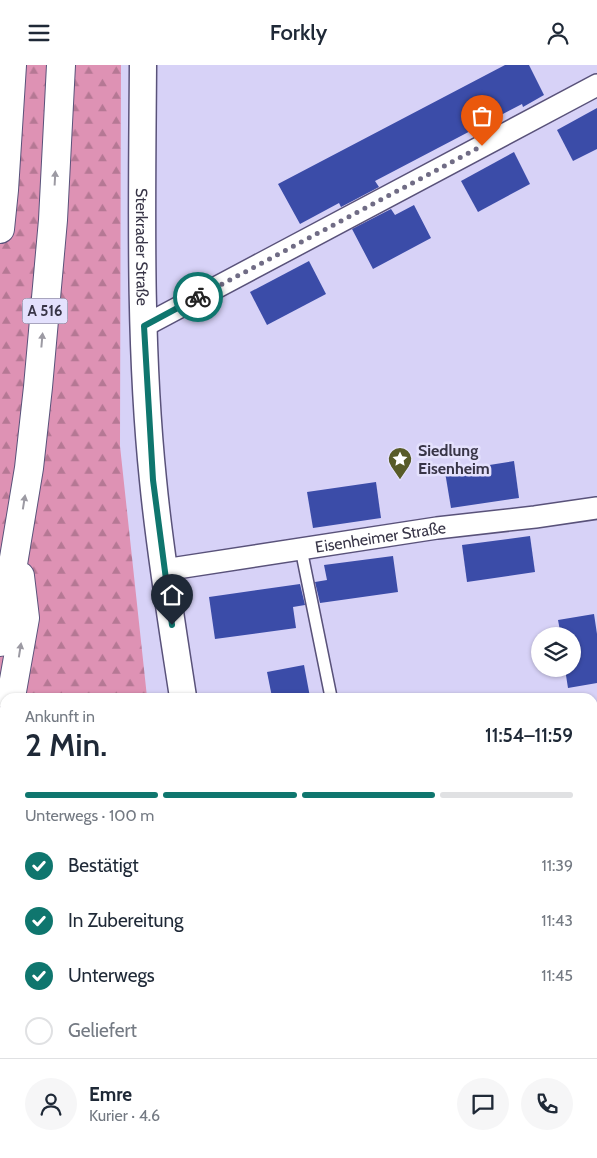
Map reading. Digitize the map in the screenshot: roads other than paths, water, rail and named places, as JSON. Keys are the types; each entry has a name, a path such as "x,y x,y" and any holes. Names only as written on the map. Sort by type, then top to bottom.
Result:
{"highway":[{"path":"0,229 12,65"},
{"name":"A 516","path":"0,642 29,468 38,387 53,220 61,65"},
{"path":"12,693 25,618 16,550"}],"street":[{"name":"Sterkrader Straße","path":"143,65 144,326 153,480 182,693"},
{"path":"144,326 597,85"},
{"name":"Eisenheimer Straße","path":"164,570 437,528 597,508"}],"lane":[{"path":"301,549 330,693"}],"place":[{"name":"Siedlung Eisenheim","path":"400,480"}]}
